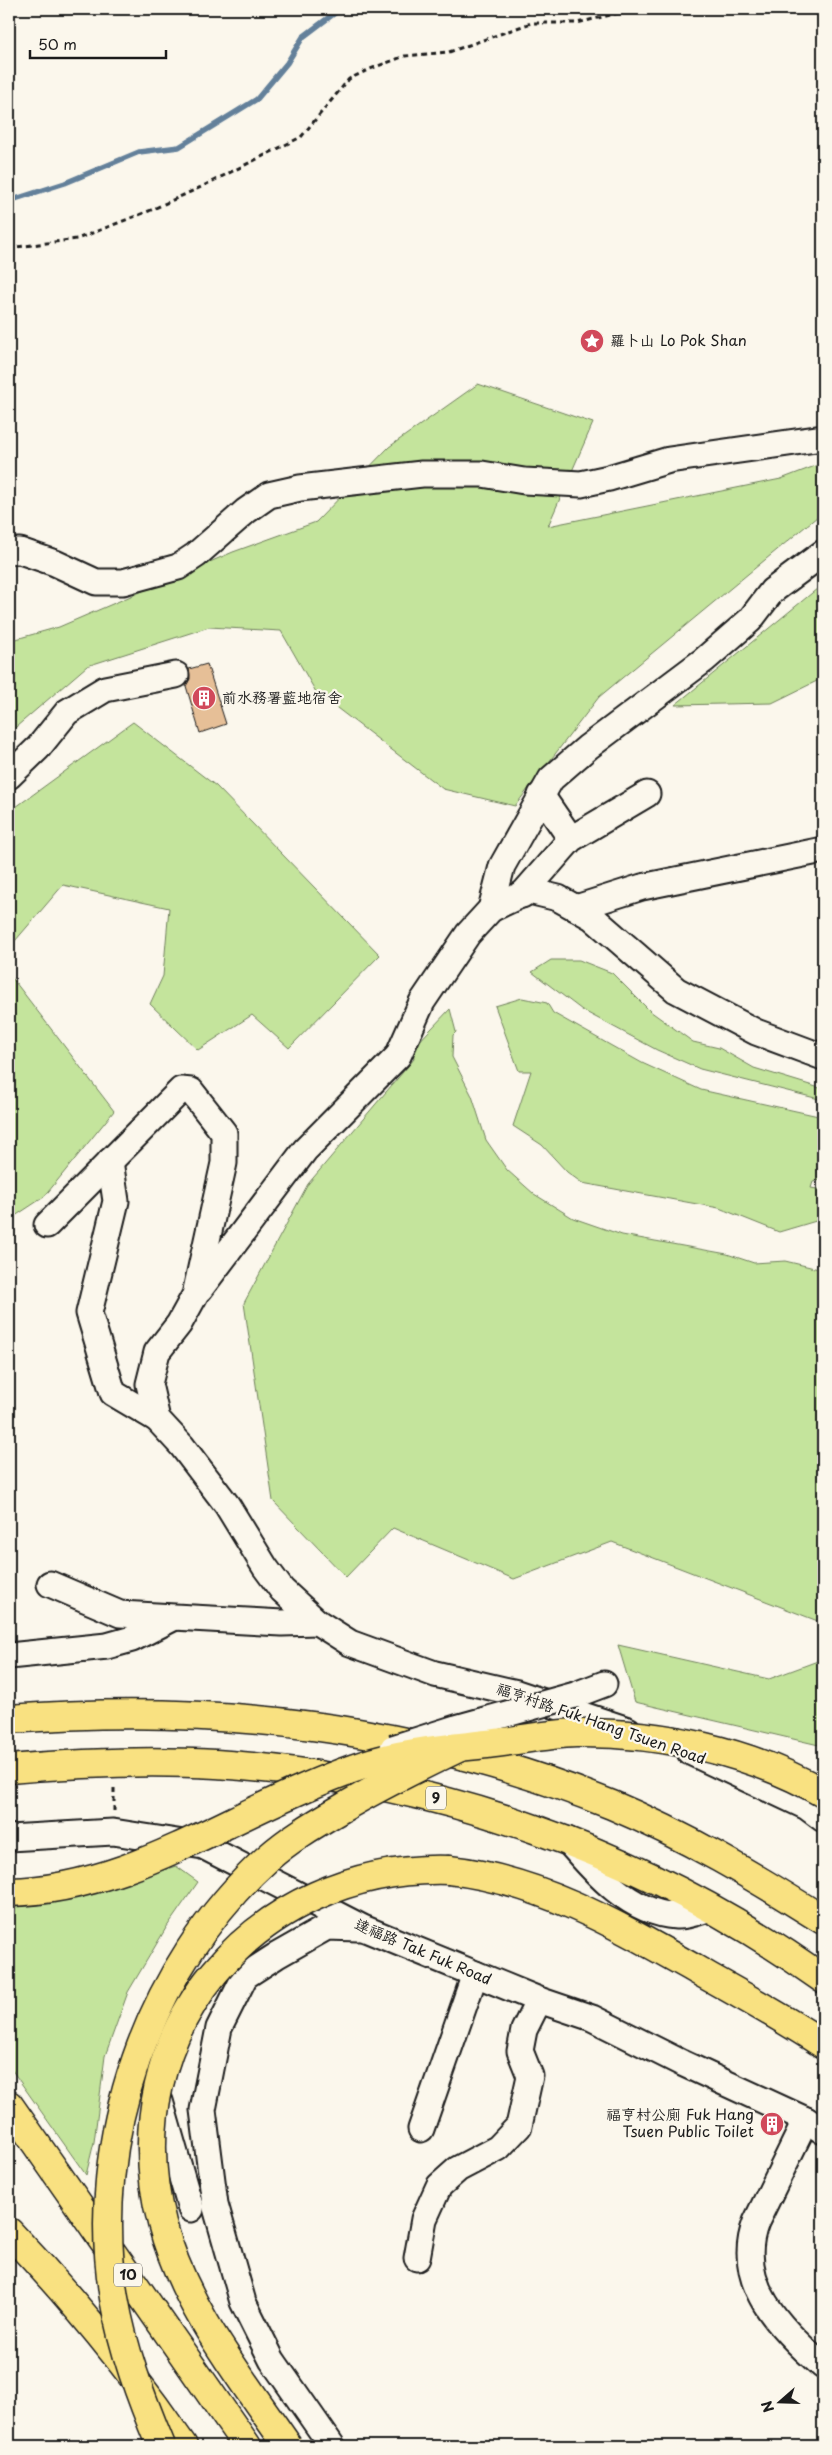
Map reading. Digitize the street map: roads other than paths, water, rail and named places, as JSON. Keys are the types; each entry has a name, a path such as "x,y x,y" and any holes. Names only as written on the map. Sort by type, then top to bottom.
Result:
{"highway":[{"path":"9,1718 111,1714 199,1714 303,1723 417,1743 495,1764 613,1806 732,1864 823,1920"},
{"path":"9,1892 60,1888 110,1875 210,1834 295,1792 381,1760 576,1733 667,1740 728,1754 794,1778 823,1793"},
{"path":"160,2446 133,2374 119,2322 108,2238 110,2178 119,2117 128,2083 142,2044 163,1998 204,1930 229,1897 268,1858 312,1826 392,1779 458,1748"},
{"name":"9","path":"9,1769 68,1764 165,1762 216,1764 334,1777 395,1788 457,1804 567,1840 655,1879 772,1944 823,1979"},
{"path":"288,2446 208,2328 186,2288 168,2245 157,2205 152,2163 157,2091 168,2052 187,2012 217,1969 256,1931 308,1898 349,1882 407,1870 449,1870 497,1878 570,1902 629,1932 780,2017 823,2044"},
{"name":"10","path":"9,2105 247,2446"},
{"path":"9,2232 86,2317 122,2361 183,2446"}],"street":[{"path":"9,551 20,551 55,563 96,582 123,582 178,567 196,555 246,510 269,495 300,488 422,474 482,474 524,481 581,484 609,478 669,460 823,438"},
{"path":"491,909 502,866 551,779 588,747 704,660 750,620 772,592 823,553"},
{"path":"9,776 38,748 67,712 104,689 176,675"},
{"path":"522,894 571,839 647,794"},
{"path":"541,795 571,839"},
{"path":"576,908 642,887 823,850"},
{"path":"157,1419 149,1384 157,1352 179,1324 195,1295 304,1150 398,1056 422,1002 468,934 491,909 530,891 558,898 592,917 676,990 756,1032 823,1057"},
{"path":"47,1225 181,1090 191,1091 224,1133 224,1163 195,1295"},
{"path":"110,1161 116,1201 89,1313 113,1393 157,1419"},
{"name":"福亨村路 Fuk Hang Tsuen Road","path":"157,1419 182,1446 227,1505 282,1590 317,1622 350,1643 435,1674 517,1692 698,1754 807,1807 823,1819"},
{"path":"50,1584 120,1614 171,1619 282,1623 317,1622"},
{"path":"9,1656 107,1646 132,1639 171,1619"},
{"path":"295,1792 380,1752 456,1728 575,1695 604,1684"},
{"name":"達福路 Tak Fuk Road","path":"9,1838 113,1832 203,1846 363,1928 538,2000 592,2018 682,2063 815,2125"},
{"path":"332,2446 272,2360 243,2302 215,2204 204,2110 219,2028 245,1976 327,1927 363,1928"},
{"path":"421,2129 475,1974"},
{"path":"417,2258 424,2219 439,2186 458,2168 498,2148 519,2126 530,2076 520,2051 524,2030 538,2000"},
{"path":"157,2091 191,2209"},
{"path":"815,2125 750,2239 750,2257 763,2303 793,2341 823,2366"}],"waterway":[{"path":"9,201 65,183 139,152 179,147 257,99 287,63 303,37 340,9"}],"place":[{"name":"羅卜山 Lo Pok Shan","path":"592,341"},
{"name":"前水務署藍地宿舍","path":"204,698"},
{"name":"福亨村公廁 Fuk Hang Tsuen Public Toilet","path":"772,2124"}]}
